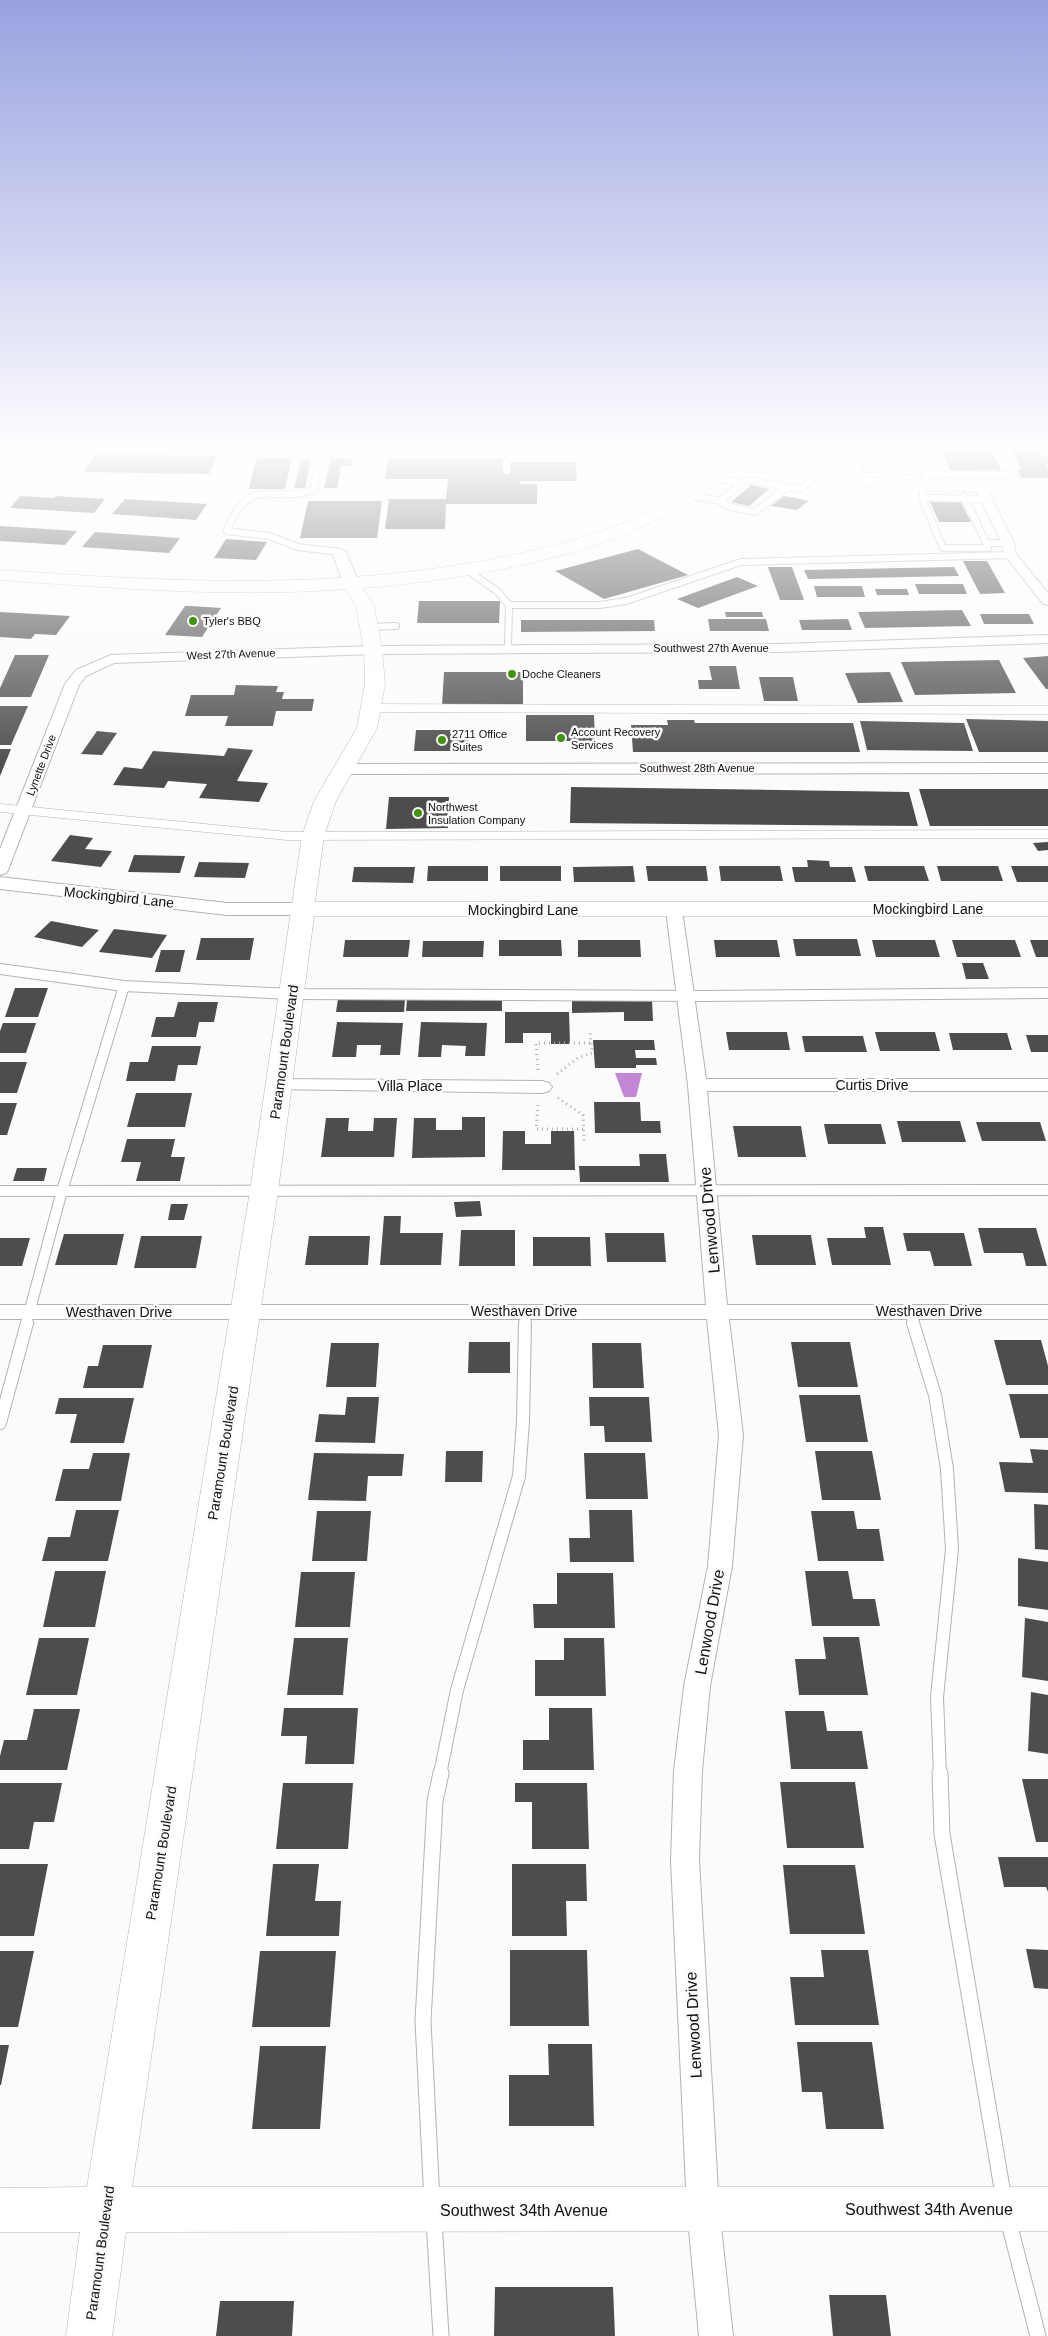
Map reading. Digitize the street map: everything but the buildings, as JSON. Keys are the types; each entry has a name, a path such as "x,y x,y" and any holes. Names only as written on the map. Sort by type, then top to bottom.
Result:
{"main road":[{"path":"0,575 153,586 301,588 461,571 545,553"},
{"path":"370,630 378,610 387,601 461,571"},
{"name":"Paramount Boulevard","path":"89,2336 106,2210 264,1191 313,836 326,801 367,728 376,684 370,630 365,606 352,584"},
{"path":"301,588 339,597 351,602 370,630"},
{"name":"Mockingbird Lane","path":"304,909 1048,909"},
{"name":"Southwest 34th Avenue","path":"0,2210 1027,2209"}],"street":[{"name":"Paramount Boulevard","path":"339,553 352,584"},
{"path":"1011,553 1021,569 1046,597"},
{"name":"Southwest 27th Avenue","path":"370,630 508,649 779,648 1048,639"},
{"name":"West 27th Avenue","path":"91,667 111,659 152,656 370,630"},
{"name":"Lynette Drive","path":"0,870 72,684 91,667"},
{"name":"Southwest 28th Avenue","path":"345,769 1048,768"},
{"name":"Mockingbird Lane","path":"0,883 227,909 304,909"},
{"name":"Lenwood Drive","path":"674,910 697,1085 717,1311 731,1435 720,1566 697,1686 688,1771 685,1860 702,2209 716,2336"},
{"name":"Villa Place","path":"279,1085 542,1087"},
{"name":"Curtis Drive","path":"697,1085 1048,1085"},
{"name":"Westhaven Drive","path":"0,1312 1048,1312"}],"lane":[{"path":"508,605 600,605 626,601 741,562 926,553"},
{"path":"461,571 497,591 508,605 508,649"},
{"path":"370,630 396,626"},
{"path":"371,708 1048,710"},
{"path":"0,808 287,836 1048,834"},
{"path":"0,969 124,986 292,994 686,996 1048,993"},
{"path":"0,1423 62,1191 124,986"},
{"path":"0,1191 1048,1190"},
{"path":"441,2336 423,2021 435,1801 457,1690 519,1476 523,1421 524,1311"},
{"path":"910,1311 935,1395 947,1469 952,1549 937,1697 942,1834 1027,2209 1038,2336"}],"path":[{"path":"542,1087 572,1062 592,1053 590,1030"},
{"path":"584,1129 536,1129 537,1111 542,1087 536,1043 591,1043"},
{"path":"542,1087 583,1115 584,1143"}],"shaded area":[{"path":"615,1073 642,1073 636,1097 624,1097"}],"place":[{"name":"Tyler's BBQ","path":"193,621"},
{"name":"Doche Cleaners","path":"512,674"},
{"name":"Account Recovery Services","path":"561,738"},
{"name":"2711 Office Suites","path":"442,740"},
{"name":"Northwest Insulation Company","path":"418,813"}]}
